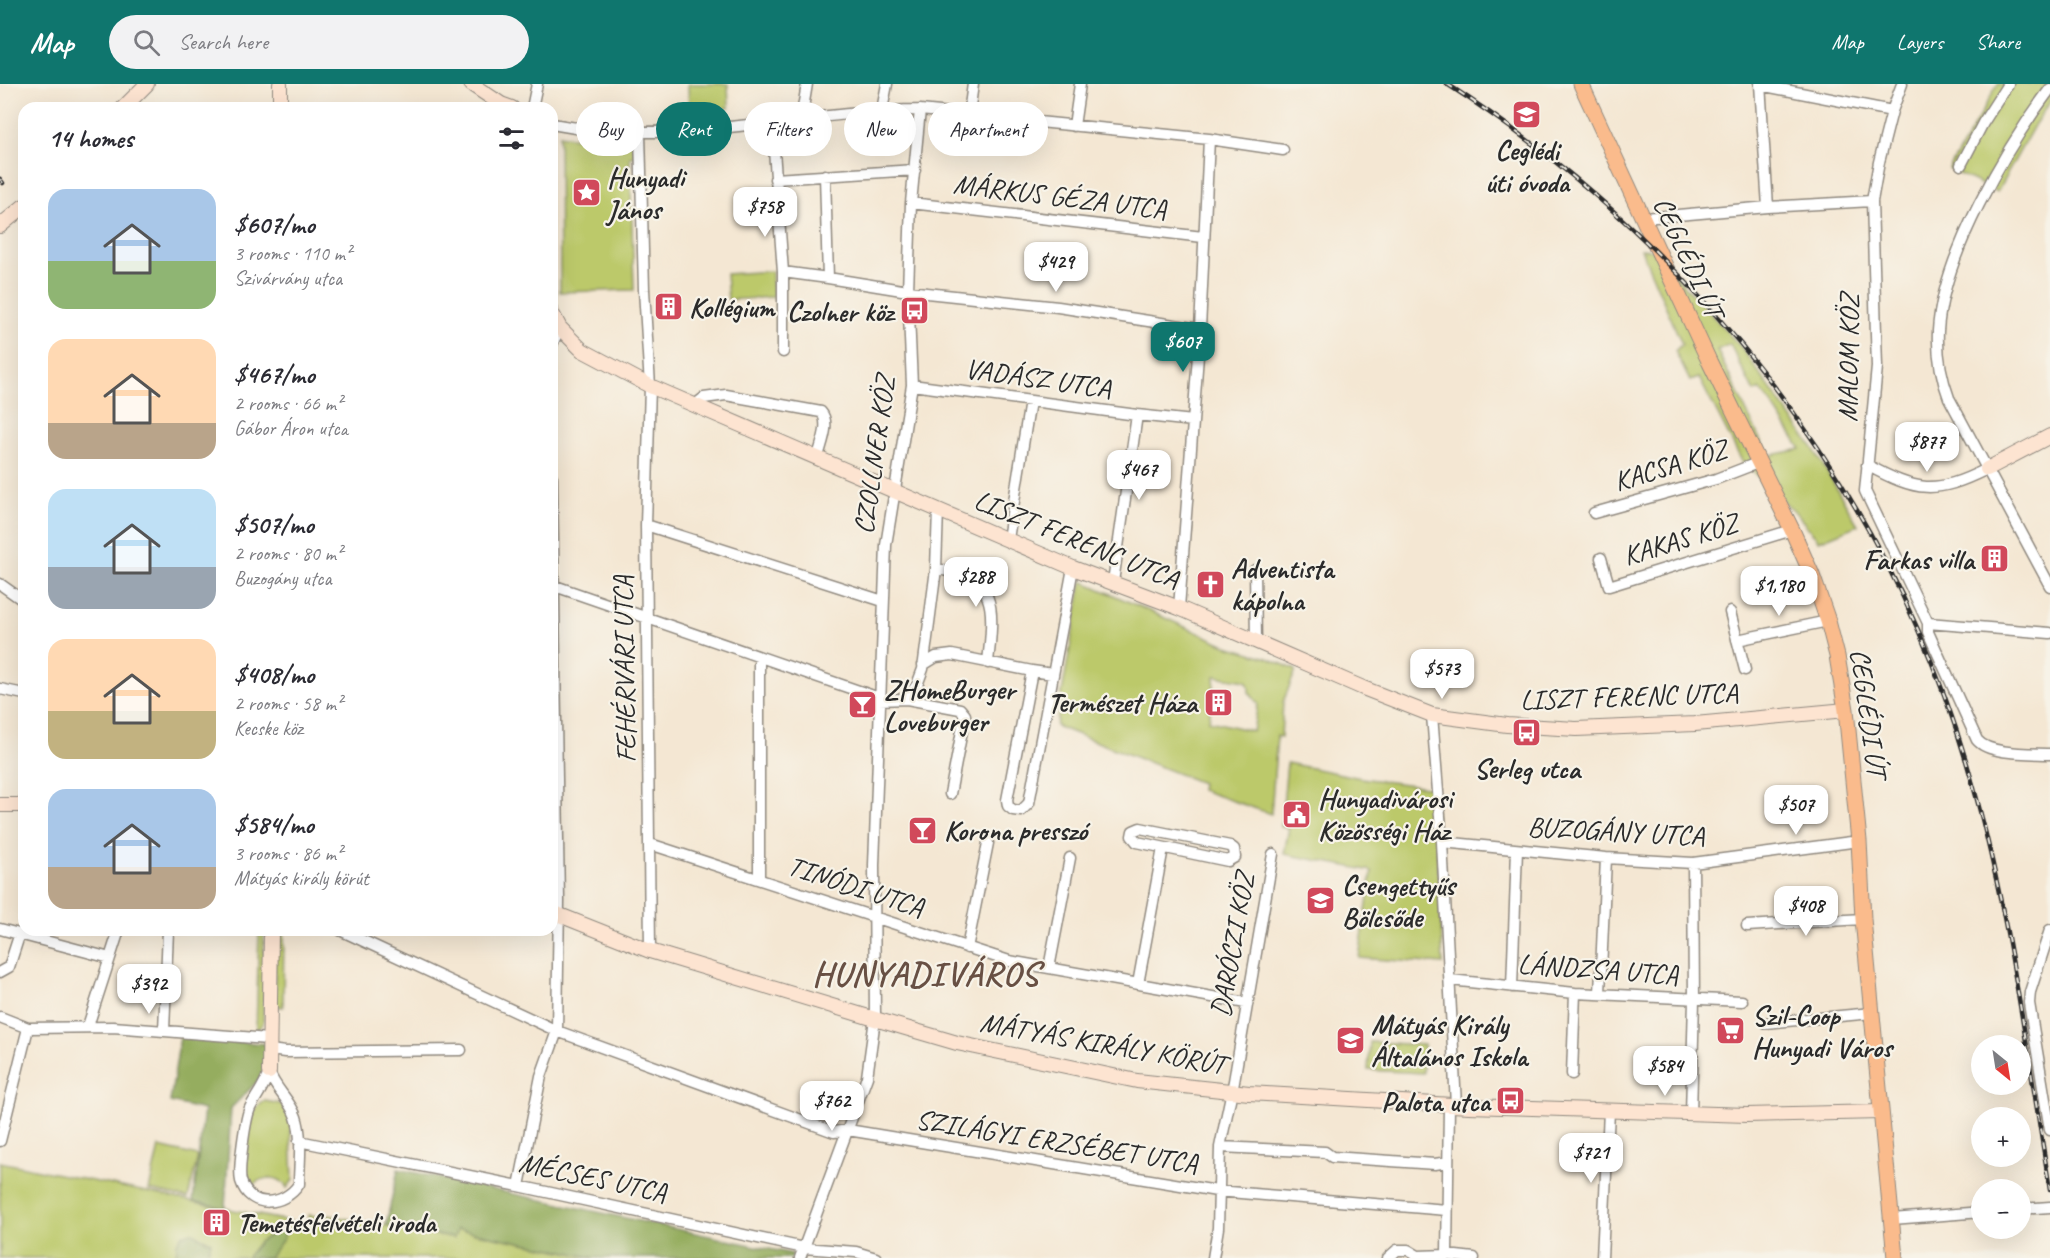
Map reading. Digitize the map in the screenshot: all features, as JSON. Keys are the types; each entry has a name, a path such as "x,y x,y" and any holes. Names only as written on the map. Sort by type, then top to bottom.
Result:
{"main road":[{"name":"CEGLÉDI ÚT","path":"1581,84 1710,363 1792,530 1812,575 1838,656 1846,710 1859,841 1863,920 1895,1258"}],"street":[{"path":"129,102 147,84"},
{"path":"280,84 280,102"},
{"path":"471,84 497,102"},
{"path":"533,102 537,84"},
{"path":"804,102 807,84"},
{"path":"884,102 887,84"},
{"path":"971,102 973,84"},
{"path":"1074,126 1080,84"},
{"name":"MALOM KÖZ","path":"1902,84 1892,111 1872,201 1877,367 1865,491 1928,623 1928,632 1979,743 1992,750 2050,754"},
{"path":"1961,165 1983,123 2008,84"},
{"path":"1768,207 1760,85 1892,111"},
{"path":"2050,89 1976,210 1950,275 1940,317 1939,358 1943,383 1949,398 2050,586"},
{"path":"916,110 928,110"},
{"name":"CZOLLNER KÖZ","path":"802,1253 867,1077 875,1019 873,916 879,808 879,699 883,601 886,545 912,385 908,291 910,202 920,110"},
{"path":"1048,123 1283,150"},
{"path":"558,125 576,128"},
{"path":"644,133 744,125"},
{"path":"1179,608 1200,329 1209,140"},
{"name":"FEHÉRVÁRI UTCA","path":"641,156 644,290 650,386 646,525 650,951"},
{"path":"774,156 783,272 783,352"},
{"path":"775,179 915,170"},
{"path":"825,175 828,278"},
{"path":"1644,218 1872,201"},
{"name":"MÁRKUS GÉZA UTCA","path":"910,202 1203,237"},
{"path":"0,226 18,211"},
{"path":"783,272 908,291 1058,307 1200,329"},
{"name":"LISZT FERENC UTCA","path":"558,330 582,350 650,386 1072,568 1179,608 1363,688 1432,715 1507,725 1576,729 1695,724 1846,710"},
{"name":"VADÁSZ UTCA","path":"912,385 1193,421"},
{"path":"695,405 704,398 726,395 821,412 826,423 818,457"},
{"path":"1008,539 1030,401"},
{"path":"1113,582 1137,415"},
{"path":"1867,465 1904,483 1923,487 1949,485 1987,469 2050,436"},
{"name":"KACSA KÖZ","path":"1594,513 1716,479 1760,462"},
{"path":"907,699 917,685 923,665 936,569 939,509"},
{"path":"646,525 883,601"},
{"name":"KAKAS KÖZ","path":"1601,558 1609,586 1792,530"},
{"path":"1026,670 1007,800 1008,806 1013,810 1021,811 1029,803 1072,568"},
{"path":"936,569 971,577 986,592 992,621 988,663"},
{"path":"1255,570 1256,641"},
{"path":"0,584 18,597"},
{"path":"558,588 879,699 907,699 960,709 965,715 950,794"},
{"path":"1730,612 1745,670"},
{"path":"1737,640 1828,621"},
{"path":"1928,623 2050,633"},
{"path":"923,665 936,657 952,655 1053,674"},
{"path":"759,658 759,879"},
{"path":"0,689 18,693"},
{"path":"1432,715 1450,980 1452,1105 1448,1162 1447,1255"},
{"path":"0,805 18,805"},
{"name":"DARÓCZI KÖZ","path":"1140,828 1230,846 1235,853 1232,860 1228,861 1163,848 1137,842 1132,836 1133,831 1140,828"},
{"name":"BUZOGÁNY UTCA","path":"1442,842 1606,858 1693,863 1859,841"},
{"path":"967,948 988,843"},
{"name":"TINÓDI UTCA","path":"650,844 1009,961 1246,1003"},
{"path":"1137,984 1163,848"},
{"path":"1512,987 1517,850"},
{"name":"DARÓCZI KÖZ","path":"1213,1258 1218,1227 1217,1191 1220,1147 1230,1091 1234,1081 1273,854"},
{"path":"1049,968 1070,858"},
{"path":"1600,993 1606,858"},
{"path":"1691,1114 1694,1000 1693,863"},
{"name":"MÁTYÁS KIRÁLY KÖRÚT","path":"558,914 650,951 957,1043 1137,1081 1230,1091 1452,1105 1747,1115 1881,1112"},
{"path":"1747,926 1863,920"},
{"path":"0,929 18,933"},
{"path":"2050,930 2030,992 2029,1004 2046,1082 2050,1131"},
{"path":"0,972 9,967 19,936"},
{"path":"31,936 110,958"},
{"path":"88,1026 117,936"},
{"path":"164,1031 168,936"},
{"path":"269,1072 297,1118 299,1184 291,1194 280,1200 264,1202 250,1195 244,1188 240,1174 246,1118 269,1072 271,936"},
{"name":"SZILÁGYI ERZSÉBET UTCA","path":"353,936 557,1031 834,1132 848,1130 1217,1191 1447,1210"},
{"path":"519,1186 542,1076 557,1031 555,936"},
{"name":"LÁNDZSA UTCA","path":"1450,980 1575,993 1742,1001"},
{"path":"1572,1074 1575,993"},
{"path":"1765,1023 1872,1013"},
{"path":"0,1017 28,1028 88,1026 164,1031 269,1045 285,1052 461,1050"},
{"path":"0,1141 4,1106 28,1028"},
{"path":"254,1102 271,1096 286,1100"},
{"path":"1602,1258 1609,1111"},
{"name":"MÉCSES UTCA","path":"299,1141 519,1186 802,1253 856,1252 876,1258"},
{"path":"1220,1147 1325,1152 1332,1157 1401,1162 1435,1164 1448,1162"},
{"path":"2031,1208 2050,1207"},
{"path":"1892,1219 1971,1213"},
{"path":"1388,1258 1397,1250 1408,1250 1418,1256 1447,1255 1474,1258"}],"green space":[{"path":"688,84 728,84 729,102 689,102"},
{"path":"1998,84 2050,84 2050,102 1997,192 1949,169"},
{"path":"559,135 576,138 576,156 640,156 630,157 634,290 560,292"},
{"path":"1641,249 1652,250 1740,346 1813,448 1858,525 1819,541 1796,513 1743,463 1699,378 1690,381 1675,351 1682,344","holes":["1730,344 1754,392 1760,389 1801,449 1768,456 1717,350"]},
{"path":"772,271 773,297 728,300 726,274"},
{"path":"1082,581 1230,647 1268,658 1296,670 1283,702 1281,737 1277,736 1271,814 1201,790 1202,783 1056,726","holes":["1215,676 1246,681 1249,692 1258,704 1253,731 1209,721"]},
{"path":"1287,763 1361,778 1434,788 1443,964 1359,958 1372,871 1284,854 1289,828 1281,827"},
{"path":"259,936 264,936 263,1024 256,1031"},
{"path":"276,936 284,936 283,1007 274,1006"},
{"path":"180,1037 266,1044 266,1073 231,1108 225,1208 193,1201 204,1110 170,1102"},
{"path":"1370,1042 1424,1045 1423,1073 1368,1070"},
{"path":"265,1101 281,1104 290,1115 293,1180 287,1188 284,1183 274,1178 264,1179 251,1187 244,1177 251,1118 255,1108"},
{"path":"159,1147 198,1156 188,1198 149,1190"},
{"path":"0,1162 307,1225 309,1215 320,1217 321,1214 454,1238 456,1229 596,1258 0,1258"},
{"path":"398,1169 793,1254 791,1258 596,1258 457,1229 454,1238 386,1225"},
{"path":"281,1228 285,1232 284,1238 269,1258 246,1258 259,1242"},
{"path":"191,1232 211,1242 206,1258 176,1258 177,1243 182,1235"}],"railway":[{"path":"1447,84 1536,147 1620,217 1697,294 1768,378 1831,467 1885,561 1931,661 1967,764 1981,816 2015,975 2050,1189"},
{"path":"0,179 3,183"}],"place":[{"name":"Ceglédi úti óvoda","path":"1527,114"},
{"name":"Hunyadi János","path":"586,193"},
{"name":"Kollégium","path":"668,307"},
{"name":"Czolner köz","path":"914,311"},
{"name":"Farkas villa","path":"1995,559"},
{"name":"Adventista kápolna","path":"1210,584"},
{"name":"Természet Háza","path":"1218,702"},
{"name":"ZHomeBurger Loveburger","path":"863,705"},
{"name":"Serleg utca","path":"1527,733"},
{"name":"Hunyadivárosi Közösségi Ház","path":"1297,814"},
{"name":"Korona presszó","path":"923,830"},
{"name":"Csengettyűs Bölcsőde","path":"1321,901"},
{"name":"Szil-Coop Hunyadi Város","path":"1731,1031"},
{"name":"Mátyás Király Általános Iskola","path":"1350,1040"},
{"name":"Palota utca","path":"1511,1101"},
{"name":"Temetésfelvételi iroda","path":"216,1222"}],"district":[{"name":"HUNYADIVÁROS","path":"926,973"}]}
